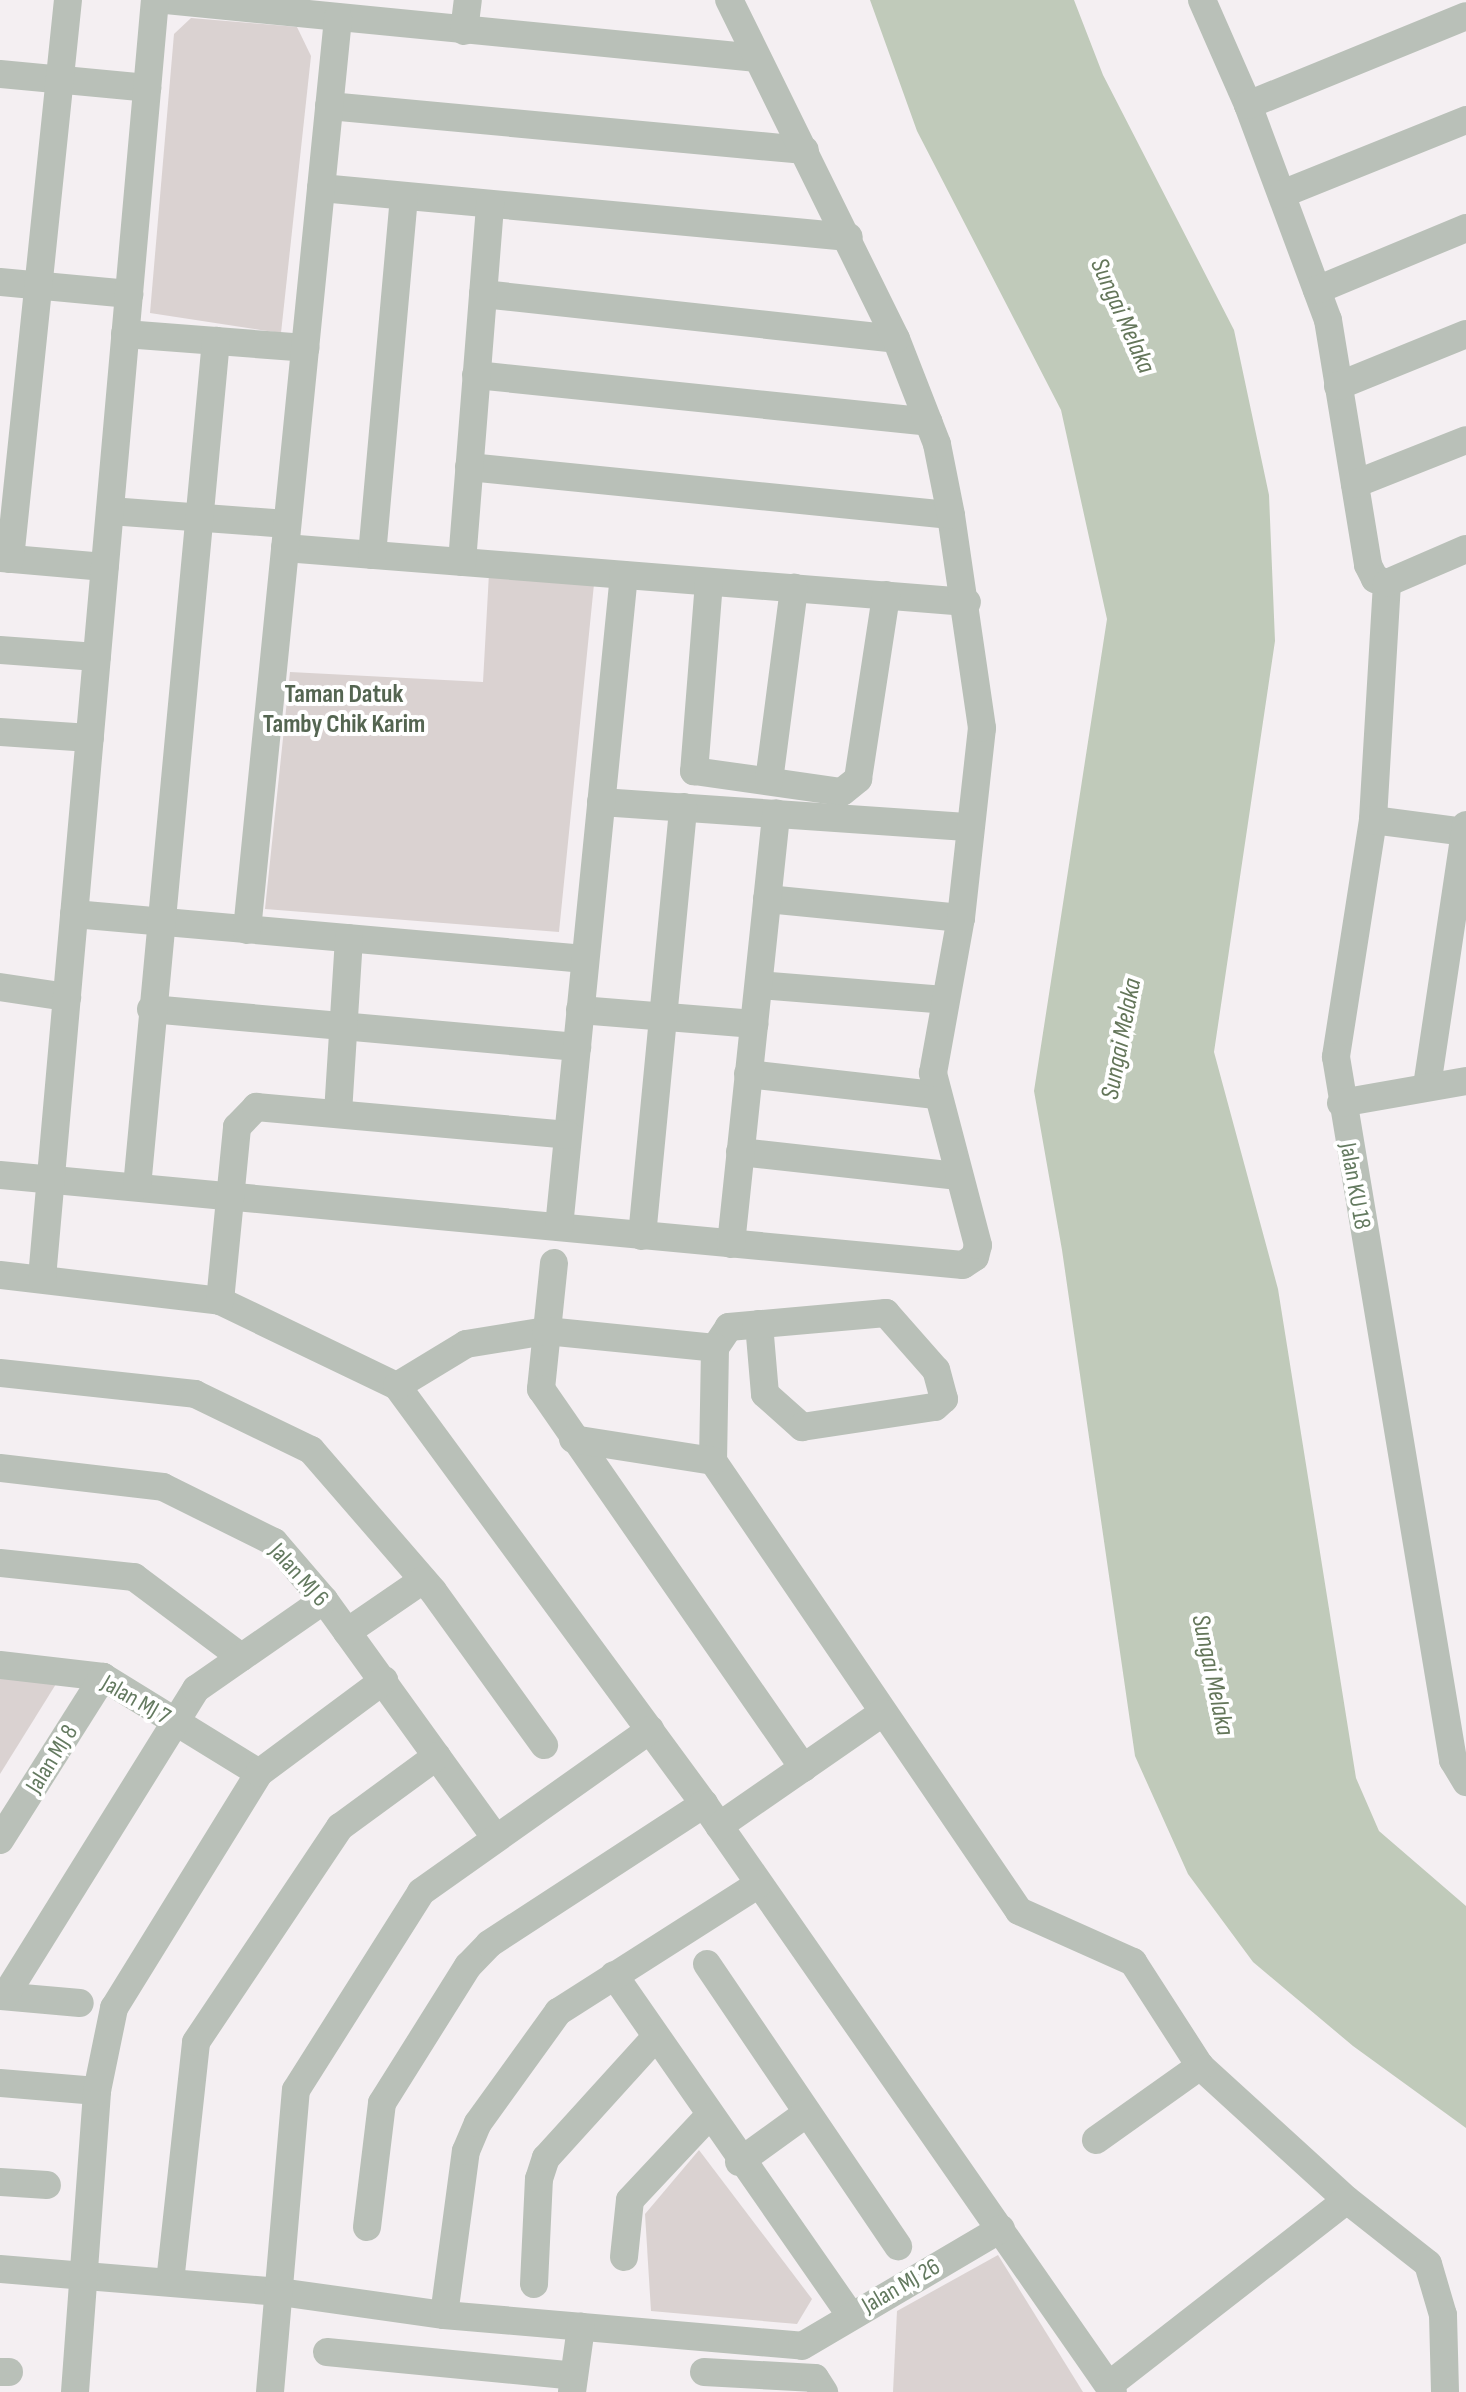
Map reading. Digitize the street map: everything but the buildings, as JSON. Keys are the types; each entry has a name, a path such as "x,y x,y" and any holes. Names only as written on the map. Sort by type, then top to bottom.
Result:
{"street":[{"path":"68,0 5,558 105,567"},
{"path":"42,1278 155,0"},
{"path":"166,0 757,58"},
{"path":"464,31 468,0"},
{"path":"0,1175 963,1265 975,1257 978,1245 936,1095 933,1073 961,918 982,728 967,602 951,515 929,422 896,339 849,237 729,0"},
{"path":"1209,2 1328,320 1368,565 1375,579 1387,583 1466,549"},
{"path":"1248,105 1466,16"},
{"path":"247,930 338,18"},
{"path":"0,74 147,88"},
{"path":"329,106 805,150"},
{"path":"1282,194 1466,120"},
{"path":"321,188 849,237"},
{"path":"372,555 404,196"},
{"path":"462,562 490,204"},
{"path":"1317,290 1466,228"},
{"path":"0,282 129,294"},
{"path":"483,294 896,339"},
{"path":"125,334 305,348"},
{"path":"1338,386 1466,334"},
{"path":"137,1187 159,921 216,341"},
{"path":"476,375 929,422"},
{"path":"1355,484 1466,440"},
{"path":"469,467 951,515"},
{"path":"110,511 199,517 372,555 967,602"},
{"path":"559,1227 624,575"},
{"path":"709,582 692,764 698,775 842,792 854,787 886,595"},
{"name":"Jalan KU 18","path":"1387,583 1373,820 1336,1057 1341,1103 1453,1760 1466,1782"},
{"path":"769,781 794,588"},
{"path":"0,650 97,657"},
{"path":"0,732 90,738"},
{"path":"601,802 970,827"},
{"path":"642,1236 660,1016 683,807"},
{"path":"731,1244 776,813"},
{"path":"1373,820 1466,832"},
{"path":"1427,1086 1466,825"},
{"path":"767,899 961,918"},
{"path":"74,914 585,959"},
{"path":"338,1113 349,938"},
{"path":"759,985 944,1000"},
{"path":"0,987 67,997"},
{"path":"151,1009 577,1047"},
{"path":"580,1010 754,1024"},
{"path":"748,1074 936,1095"},
{"path":"1341,1103 1466,1081"},
{"path":"220,1301 237,1127 246,1113 256,1107 568,1135"},
{"path":"740,1152 959,1176"},
{"path":"554,1263 539,1381 573,1439 803,1768"},
{"path":"0,1275 220,1301 397,1386 712,1815 1111,2389 1347,2200"},
{"path":"759,1324 765,1394 802,1427 914,1414 944,1399 936,1370 886,1313 759,1324 729,1327 715,1348 713,1461 1019,1911 1133,1962 1200,2066 1347,2200 1428,2264 1440,2289 1445,2392"},
{"path":"397,1386 466,1344 546,1331 715,1348"},
{"path":"0,1373 195,1394 304,1445 327,1465 423,1580 544,1745"},
{"path":"573,1439 713,1461"},
{"name":"Jalan MJ 6","path":"0,1468 163,1487 274,1542 324,1600 384,1680 495,1837"},
{"path":"0,1563 134,1577 241,1657"},
{"path":"347,1632 423,1580"},
{"path":"80,2003 2,1996 196,1689 324,1600"},
{"name":"Jalan MJ 7","path":"0,1665 103,1677 259,1773"},
{"name":"Jalan MJ 8","path":"0,1840 103,1677"},
{"path":"75,2392 97,2091 114,2008 259,1773 384,1680"},
{"path":"367,2227 382,2103 468,1966 489,1944 712,1815 803,1768 882,1713"},
{"path":"270,2392 296,2090 421,1892 650,1730"},
{"path":"170,2282 196,2042 340,1827 437,1756"},
{"path":"444,2315 466,2151 478,2123 558,2012 759,1884"},
{"path":"707,1964 898,2246"},
{"path":"614,1975 739,2162 850,2315"},
{"path":"534,2284 539,2179 546,2158 654,2039"},
{"path":"1096,2140 1200,2066"},
{"path":"0,2083 97,2091"},
{"path":"739,2162 807,2113"},
{"path":"624,2257 630,2200 708,2117"},
{"path":"0,2182 47,2185"},
{"name":"Jalan MJ 26","path":"707,2341 802,2346 1001,2229"},
{"path":"0,2269 280,2292 444,2315 707,2341 703,2382 815,2378 824,2390"},
{"path":"327,2352 573,2384 581,2327"}],"shaded area":[{"path":"191,18 297,27 311,56 281,333 150,313 174,34"},
{"path":"489,573 594,584 559,932 265,909 290,672 483,682"},
{"path":"0,1678 56,1684 0,1774"},
{"path":"699,2150 812,2299 797,2324 651,2311 645,2214"},
{"path":"998,2255 1083,2392 893,2392 897,2311"}],"water":[{"name":"Sungai Melaka","path":"870,0 1074,0 1103,75 1234,330 1269,495 1275,641 1214,1052 1278,1289 1356,1778 1379,1831 1466,1906 1466,2128 1353,2046 1253,1962 1188,1874 1135,1756 1062,1250 1034,1091 1107,619 1061,410 917,131"}],"district":[{"name":"Taman Datuk Tamby Chik Karim","path":"344,710"}]}
